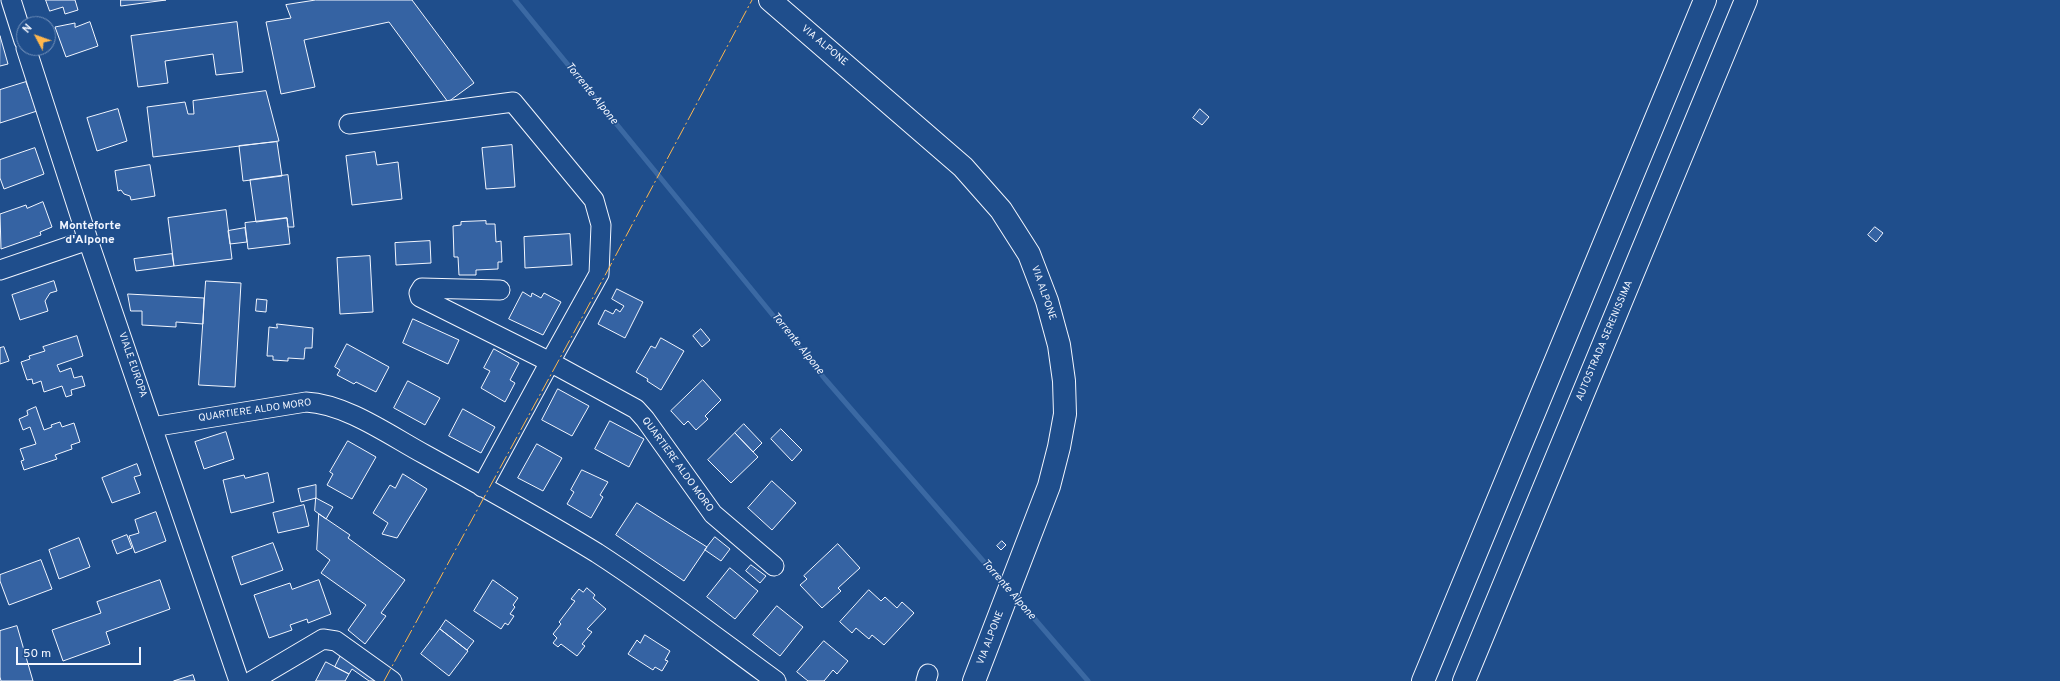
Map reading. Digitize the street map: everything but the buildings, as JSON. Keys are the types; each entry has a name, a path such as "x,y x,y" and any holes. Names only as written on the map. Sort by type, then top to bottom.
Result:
{"main road":[{"name":"VIA ALPONE","path":"770,0 963,166 1001,210 1029,254 1060,345 1064,381 1065,414 1059,447 1049,486 974,681"},
{"path":"1423,681 1705,0"},
{"name":"AUTOSTRADA SERENISSIMA","path":"1464,681 1746,0"}],"street":[{"path":"11,0 16,16"},
{"name":"VIALE EUROPA","path":"29,56 88,240 239,681"},
{"path":"349,124 513,102 594,200 601,225 599,274 482,487"},
{"path":"0,270 88,240"},
{"name":"QUARTIERE ALDO MORO","path":"500,290 422,288 419,293 420,297 550,362 636,409 645,419 713,514 774,566"},
{"name":"QUARTIERE ALDO MORO","path":"152,427 306,402 323,403 352,415 482,487 597,554 658,594 776,681"},
{"path":"252,681 323,639 336,641 392,681"}],"waterway":[{"name":"Torrente Alpone","path":"515,0 825,379 1004,585"},
{"name":"Torrente Alpone","path":"1014,595 1088,681"}],"power":[{"path":"384,681 609,268 752,0"}],"district":[{"name":"Monteforte d'Alpone","path":"90,234"}]}
